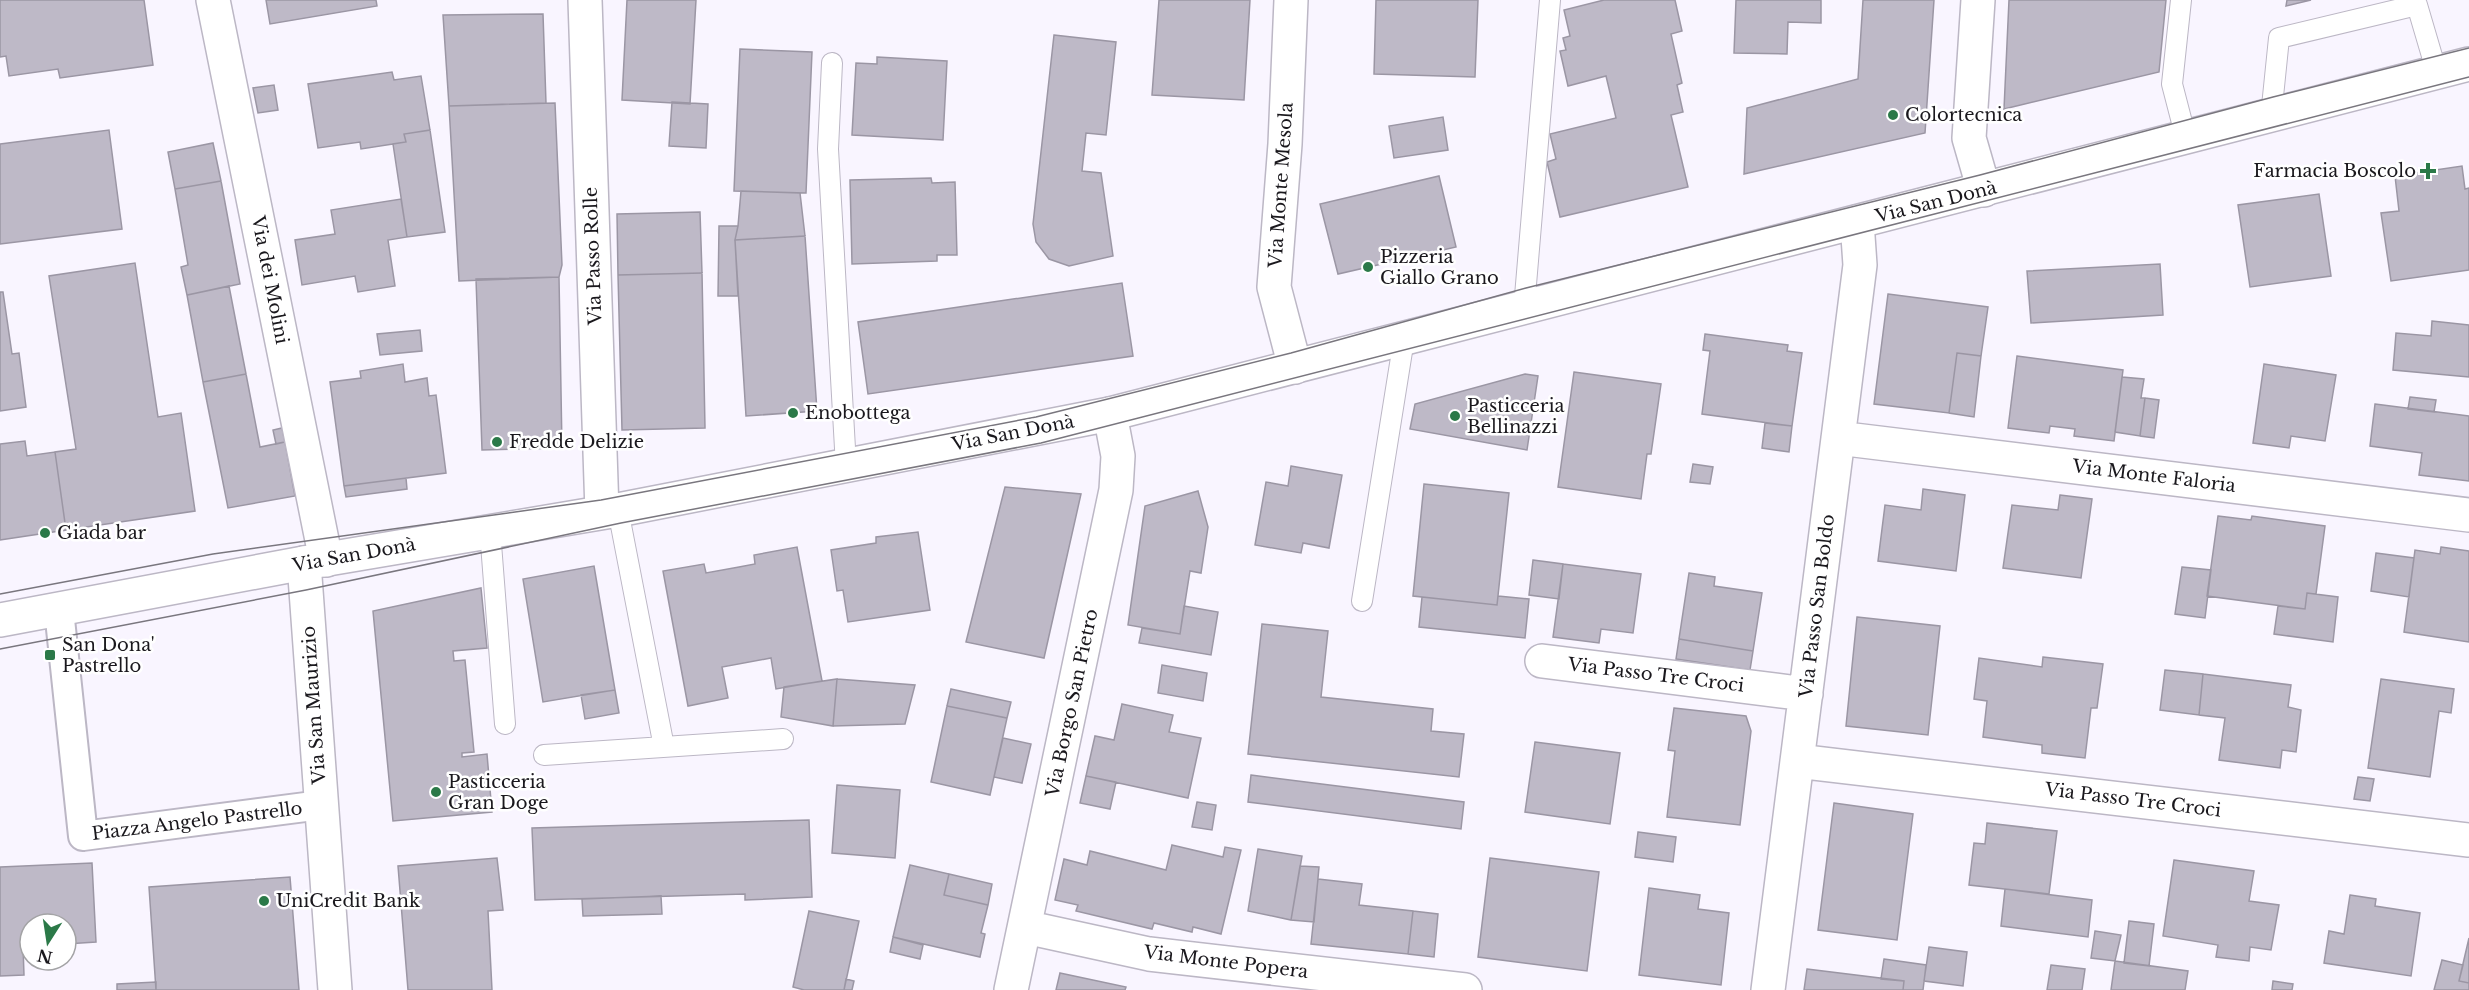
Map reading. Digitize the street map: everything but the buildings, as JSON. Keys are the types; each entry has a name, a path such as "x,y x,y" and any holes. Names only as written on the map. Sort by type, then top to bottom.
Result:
{"street":[{"name":"Via dei Molini","path":"213,0 315,562"},
{"name":"Via Passo Rolle","path":"585,0 610,511"},
{"name":"Via Monte Mesola","path":"1291,0 1285,144 1274,287 1295,367"},
{"path":"1978,0 1969,138 1984,190"},
{"name":"Via San Donà","path":"59,610 217,579 610,511 1110,414 2469,64"},
{"name":"Via Passo San Boldo","path":"1768,990 1860,265 1857,222"},
{"name":"Via Borgo San Pietro","path":"1011,990 1116,490 1118,456 1110,414"},
{"name":"Via Monte Faloria","path":"1838,438 2469,514"},
{"name":"Via San Maurizio","path":"315,562 321,805 335,990"},
{"path":"0,620 59,610"},
{"name":"Piazza Angelo Pastrello","path":"59,610 83,836 321,805"},
{"name":"Via Passo Tre Croci","path":"1542,661 1806,694"},
{"name":"Via Passo Tre Croci","path":"1797,761 2469,840"},
{"name":"Via Monte Popera","path":"1025,927 1149,954 1465,990"}],"lane":[{"path":"1524,308 1550,0"},
{"path":"2181,0 2172,84 2186,138"},
{"path":"2271,116 2279,38 2417,5 2437,73"},
{"path":"832,63 828,149 846,466"},
{"path":"1362,601 1404,339"},
{"path":"610,511 664,747"},
{"path":"490,531 505,724"},
{"path":"544,755 783,739"}],"tram line":[{"path":"0,594 213,554 601,500 1036,417 1291,353 1526,288 1980,175 2273,97 2469,48"},
{"path":"0,649 306,590 621,523 1041,443 2469,77"}],"place":[{"name":"Colortecnica","path":"1893,115"},
{"name":"Farmacia Boscolo","path":"2428,171"},
{"name":"Pizzeria Giallo Grano","path":"1368,267"},
{"name":"Enobottega","path":"793,413"},
{"name":"Pasticceria Bellinazzi","path":"1455,416"},
{"name":"Fredde Delizie","path":"497,442"},
{"name":"Giada bar","path":"45,533"},
{"name":"San Dona' Pastrello","path":"50,655"},
{"name":"Pasticceria Gran Doge","path":"436,792"},
{"name":"UniCredit Bank","path":"264,901"}]}
